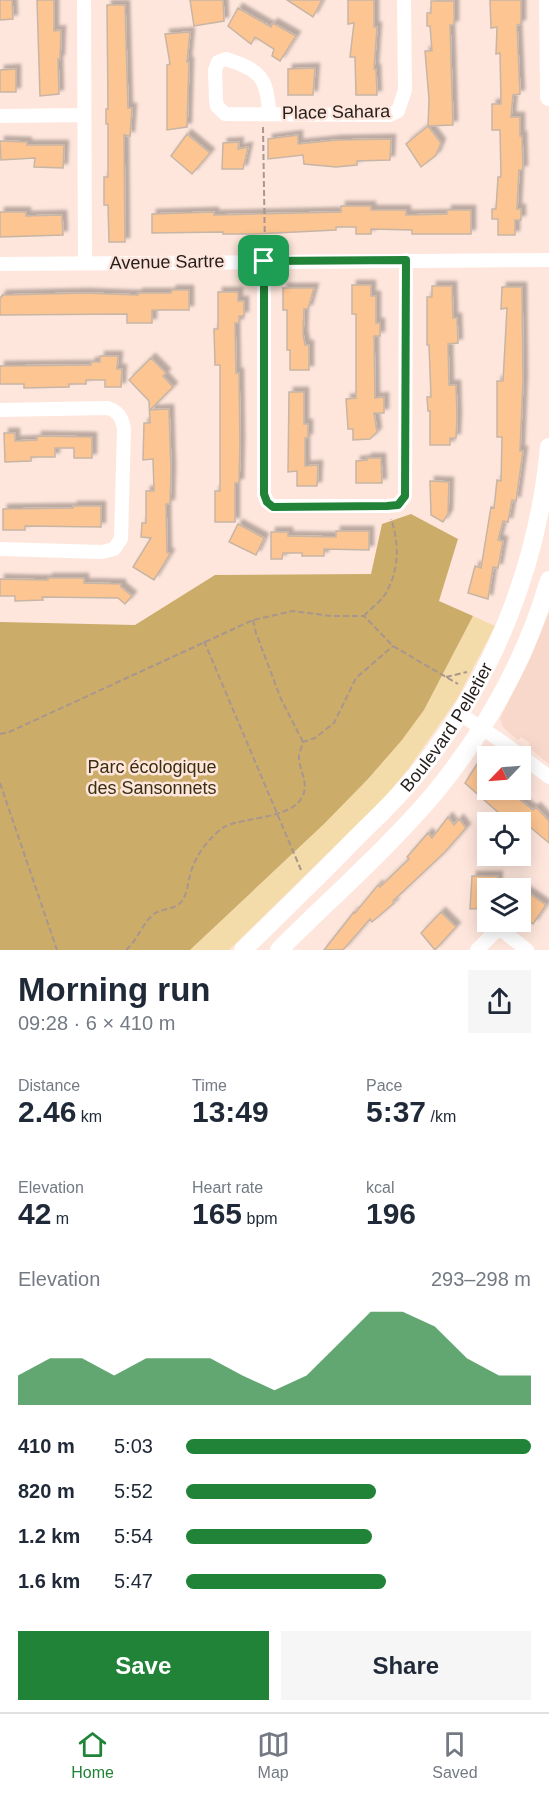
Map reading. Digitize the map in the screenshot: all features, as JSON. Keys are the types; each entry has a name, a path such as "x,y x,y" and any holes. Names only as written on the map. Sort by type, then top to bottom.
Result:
{"street":[{"path":"84,0 86,263"},
{"name":"Place Sahara","path":"266,113 268,93 260,75 226,59 218,63 215,70 216,100 221,111 230,115 266,113 389,115 398,111 405,90 404,0"},
{"path":"548,0 549,97"},
{"path":"0,116 84,115"},
{"path":"264,261 264,494 267,502 273,507 387,506 398,505 405,496 406,260"},
{"name":"Avenue Sartre","path":"0,264 549,260"},
{"path":"0,410 108,408 115,410 120,416 124,429 121,539 114,549 102,552 0,549"},
{"name":"Boulevard Pelletier","path":"243,950 402,791 460,714 495,651 522,580 537,525 549,447"},
{"name":"Boulevard Pelletier","path":"279,950 421,808 456,766 482,728 506,686 549,580"},
{"path":"460,714 549,777"},
{"path":"477,950 499,928 527,950"}],"path":[{"path":"264,261 266,249 266,113"},
{"path":"364,616 383,596 395,572 396,531 387,506"},
{"path":"0,734 9,732 253,620 293,611 331,616 364,616 393,646 465,689"},
{"path":"126,950 156,912 169,910 181,902 189,885 192,866 206,844 224,828 242,821 277,813 296,804 302,797 305,785 299,756 303,742 281,699 253,620"},
{"path":"204,641 304,878"},
{"path":"303,742 315,738 334,723 356,678 393,646"},
{"path":"446,677 476,670"},
{"path":"0,783 57,950"}],"shaded area":[{"path":"549,612 549,764 531,749 531,746 528,746 530,743 521,737 518,740 507,731 500,718 530,659"},
{"path":"473,616 495,626 457,699 409,768 384,798 229,950 190,950 324,824 402,740 424,710"}],"green space":[{"name":"Parc écologique des Sansonnets","path":"411,514 458,539 439,601 473,616 424,710 402,740 368,779 324,824 190,950 0,950 0,622 135,625 215,575 371,574 382,524"}],"building":[{"path":"0,0 12,0 13,19 0,20"},
{"path":"37,0 54,0 54,31 61,30 60,59 58,59 59,94 40,96"},
{"path":"190,0 223,0 224,21 194,26"},
{"path":"287,0 322,0 313,17"},
{"path":"348,0 374,0 374,27 377,27 374,69 376,69 377,95 356,95 355,57 350,57 354,23 348,24"},
{"path":"490,0 521,0 521,24 517,25 520,94 513,95 511,117 520,117 520,136 522,136 523,170 519,170 517,209 521,209 521,220 515,220 515,235 498,235 498,219 492,219 492,209 496,209 498,177 501,177 500,130 492,130 492,104 501,104 500,53 496,54 497,27 491,28"},
{"path":"431,1 454,1 454,25 450,25 453,125 428,126 429,99 425,51 432,51 427,13 431,13"},
{"path":"107,5 125,5 128,108 132,108 130,136 124,135 125,242 109,242 108,205 104,205 104,177 108,177"},
{"path":"238,8 271,27 273,23 296,36 280,61 272,56 274,49 255,37 251,44 228,26"},
{"path":"190,32 187,62 189,62 187,127 167,130 167,65 170,64 165,34"},
{"path":"315,68 313,95 288,95 288,69"},
{"path":"16,69 16,92 0,92 0,70"},
{"path":"428,126 441,143 436,155 421,167 406,144"},
{"path":"187,134 210,153 192,174 171,156"},
{"path":"298,135 298,144 337,140 391,139 390,160 357,161 357,165 336,167 304,164 303,155 268,159 268,139"},
{"path":"0,141 27,142 27,145 64,145 63,168 34,167 35,158 1,160"},
{"path":"239,142 238,149 248,147 243,169 222,169 223,143"},
{"path":"341,206 371,206 371,210 406,210 406,215 447,214 447,210 471,210 471,234 412,234 412,230 371,229 371,234 356,234 356,227 255,234 152,233 152,214 341,212"},
{"path":"0,212 26,212 26,216 62,215 63,235 0,237"},
{"path":"352,285 371,285 371,296 376,296 376,323 380,323 380,336 374,336 375,398 384,397 384,413 374,413 377,432 370,439 353,440 353,429 348,429 346,399 356,398 356,314 352,314"},
{"path":"432,286 452,286 453,318 457,318 458,343 448,344 449,385 456,385 457,417 456,438 450,438 450,445 430,445 430,411 428,411 427,397 431,397 429,345 427,345 427,297 432,297"},
{"path":"502,287 522,287 523,380 520,451 523,451 516,501 512,500 508,522 503,521 498,540 503,541 498,568 493,567 488,599 468,593 475,566 481,568 491,507 494,508 497,480 501,481 502,437 497,437 497,381 503,381 507,308 501,309"},
{"path":"283,288 314,288 308,309 304,309 303,334 305,345 309,345 309,370 290,370 290,350 287,350 287,310 283,310"},
{"path":"172,290 189,290 189,310 152,310 152,323 127,323 127,314 0,315 2,295 85,293 138,295 138,293 171,293"},
{"path":"218,292 238,292 238,301 244,301 244,316 239,316 239,323 235,323 236,373 239,373 240,443 239,483 235,483 235,522 215,522 215,491 220,491 220,365 215,365 214,329 218,329"},
{"path":"100,356 118,356 117,369 122,369 121,387 105,387 105,380 86,380 86,384 69,384 69,387 24,388 24,384 0,384 0,366 91,365 91,362 100,362"},
{"path":"151,358 166,373 163,376 173,387 150,410 169,409 171,470 170,504 166,504 167,552 170,554 154,580 133,567 151,538 141,537 142,523 146,523 146,491 154,491 153,459 143,460 144,423 150,423 149,401 129,380"},
{"path":"289,392 304,392 304,424 308,424 308,438 305,438 305,466 318,465 317,486 297,486 297,471 288,472"},
{"path":"4,433 15,433 15,441 37,440 37,436 92,437 92,458 74,458 74,448 55,448 55,457 31,457 31,461 5,462"},
{"path":"367,458 381,458 382,483 356,483 356,461 367,460"},
{"path":"430,481 449,482 448,514 443,522 431,515"},
{"path":"73,506 101,506 101,527 25,526 25,530 3,530 3,509 73,508"},
{"path":"238,524 264,538 256,555 229,542"},
{"path":"336,531 369,531 369,550 324,549 324,556 283,553 282,559 271,559 271,532 288,532 288,536 336,537"},
{"path":"48,578 84,578 84,583 121,584 121,587 132,596 125,604 118,598 42,597 43,600 15,601 15,596 0,596 0,579 48,580"},
{"path":"477,764 477,794 465,783"},
{"path":"484,800 520,800 533,810 536,807 549,821 549,843 531,828 531,812 498,812"},
{"path":"448,817 454,825 459,819 466,828 444,853 393,901 394,903 372,922 370,919 343,950 324,950 378,885 380,887 409,859 407,857 428,833 432,838"},
{"path":"472,876 498,876 498,878 477,878 477,909 470,909"},
{"path":"531,895 546,905 533,924 531,922"},
{"path":"441,912 456,927 435,950 421,933"}],"route":[{"path":"406,260 405,496 398,505 273,507 267,502 264,494 264,261 406,260"}]}
